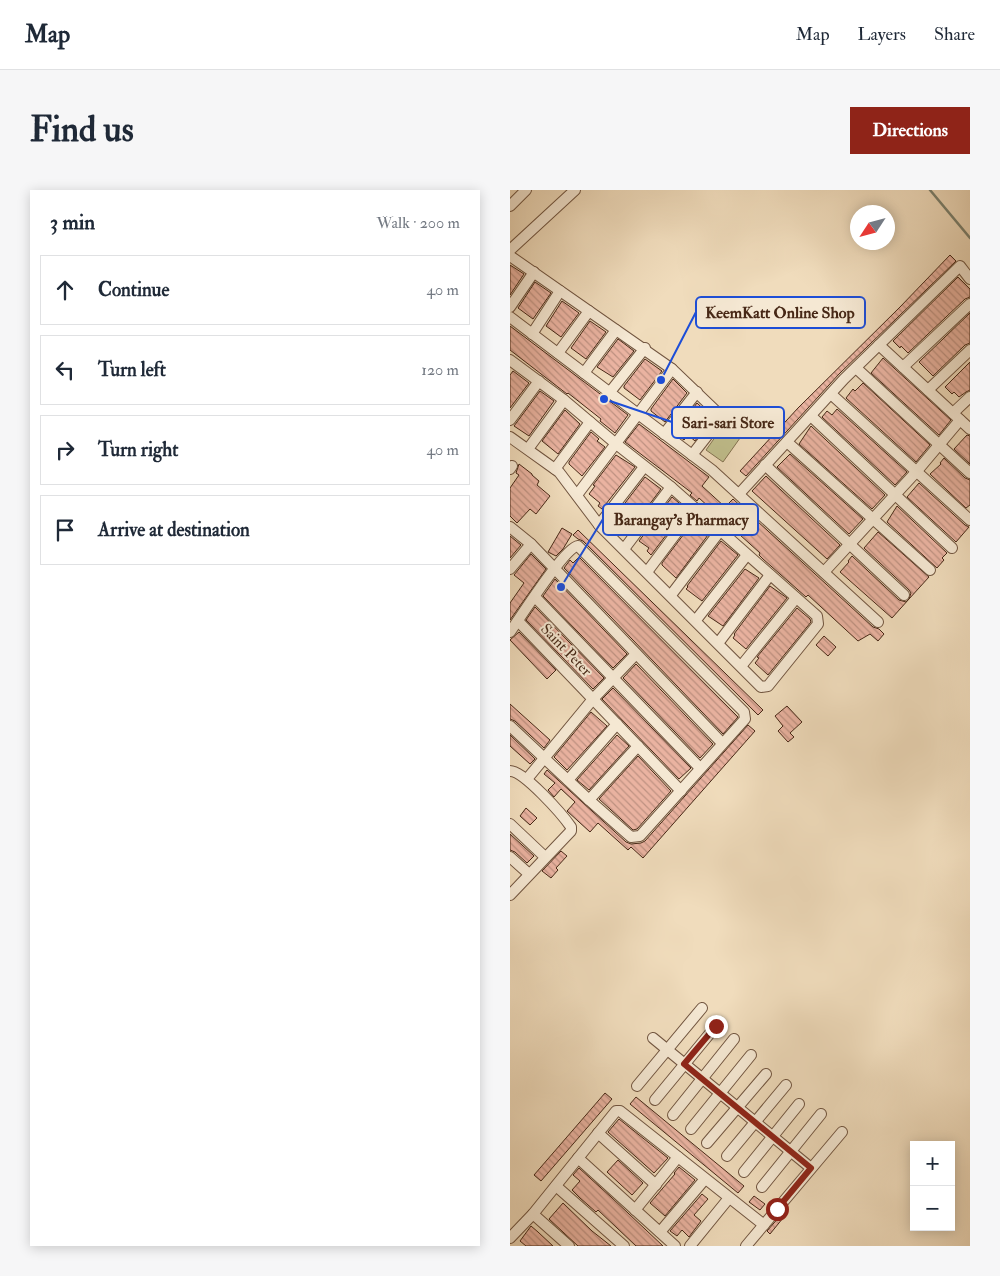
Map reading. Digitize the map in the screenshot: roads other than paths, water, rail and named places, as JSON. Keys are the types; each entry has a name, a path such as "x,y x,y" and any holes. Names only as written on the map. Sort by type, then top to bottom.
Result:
{"street":[{"path":"510,206 526,190"},
{"path":"510,250 574,190"},
{"path":"510,256 645,348 672,369 719,414 718,422 692,455"},
{"path":"739,494 856,368 960,266 970,279"},
{"path":"510,307 534,272"},
{"path":"532,334 560,291"},
{"path":"903,367 970,304"},
{"path":"558,353 589,310"},
{"path":"510,317 712,470 878,622"},
{"path":"584,373 616,330"},
{"path":"879,345 970,429"},
{"path":"610,392 645,348"},
{"path":"928,390 970,350"},
{"path":"510,361 564,400 644,467 671,487 817,616 818,624 768,686 761,687 719,642 599,525 560,472 510,437"},
{"path":"856,368 970,473"},
{"path":"577,495 672,369"},
{"path":"510,420 539,381"},
{"path":"664,434 697,392"},
{"path":"831,394 970,520"},
{"path":"824,572 940,446 970,397"},
{"path":"528,449 564,400"},
{"path":"811,416 952,548"},
{"path":"555,469 590,422"},
{"path":"787,442 930,570"},
{"path":"765,465 904,595"},
{"path":"599,525 644,467"},
{"path":"624,549 671,487"},
{"path":"647,572 695,508"},
{"path":"510,527 531,544 722,744"},
{"path":"670,595 720,531"},
{"path":"510,568 531,544"},
{"path":"510,632 554,568 572,548 578,546 744,712 745,719 640,836 636,837 631,837 510,726"},
{"path":"696,620 747,555"},
{"path":"719,642 770,575"},
{"path":"535,597 700,768"},
{"path":"742,666 796,598"},
{"name":"Saint Peter","path":"518,621 681,791"},
{"path":"527,779 593,699 636,654"},
{"path":"568,780 617,724"},
{"path":"589,800 638,746"},
{"path":"510,772 515,771 527,779 571,827 571,831 510,895"},
{"path":"510,824 545,857"},
{"path":"510,857 529,874"},
{"path":"637,1086 702,1008"},
{"path":"655,1100 716,1026"},
{"path":"653,1038 811,1168"},
{"path":"673,1115 734,1040"},
{"path":"691,1130 751,1055"},
{"path":"707,1143 766,1074"},
{"path":"727,1156 786,1085"},
{"path":"744,1172 799,1104"},
{"path":"510,1238 533,1214 616,1112 622,1111 764,1225"},
{"path":"762,1187 821,1114"},
{"path":"746,1246 842,1132"},
{"path":"598,1133 656,1185"},
{"path":"636,1210 678,1157"},
{"path":"578,1158 675,1246"},
{"path":"660,1232 705,1179"},
{"path":"556,1186 624,1246"},
{"path":"690,1246 729,1198"},
{"path":"533,1214 569,1246"}],"waterway":[{"path":"930,190 970,238"}],"place":[{"name":"KeemKatt Online Shop","path":"661,380"},
{"name":"Sari-sari Store","path":"604,399"},
{"name":"Barangay's Pharmacy","path":"561,587"}]}
